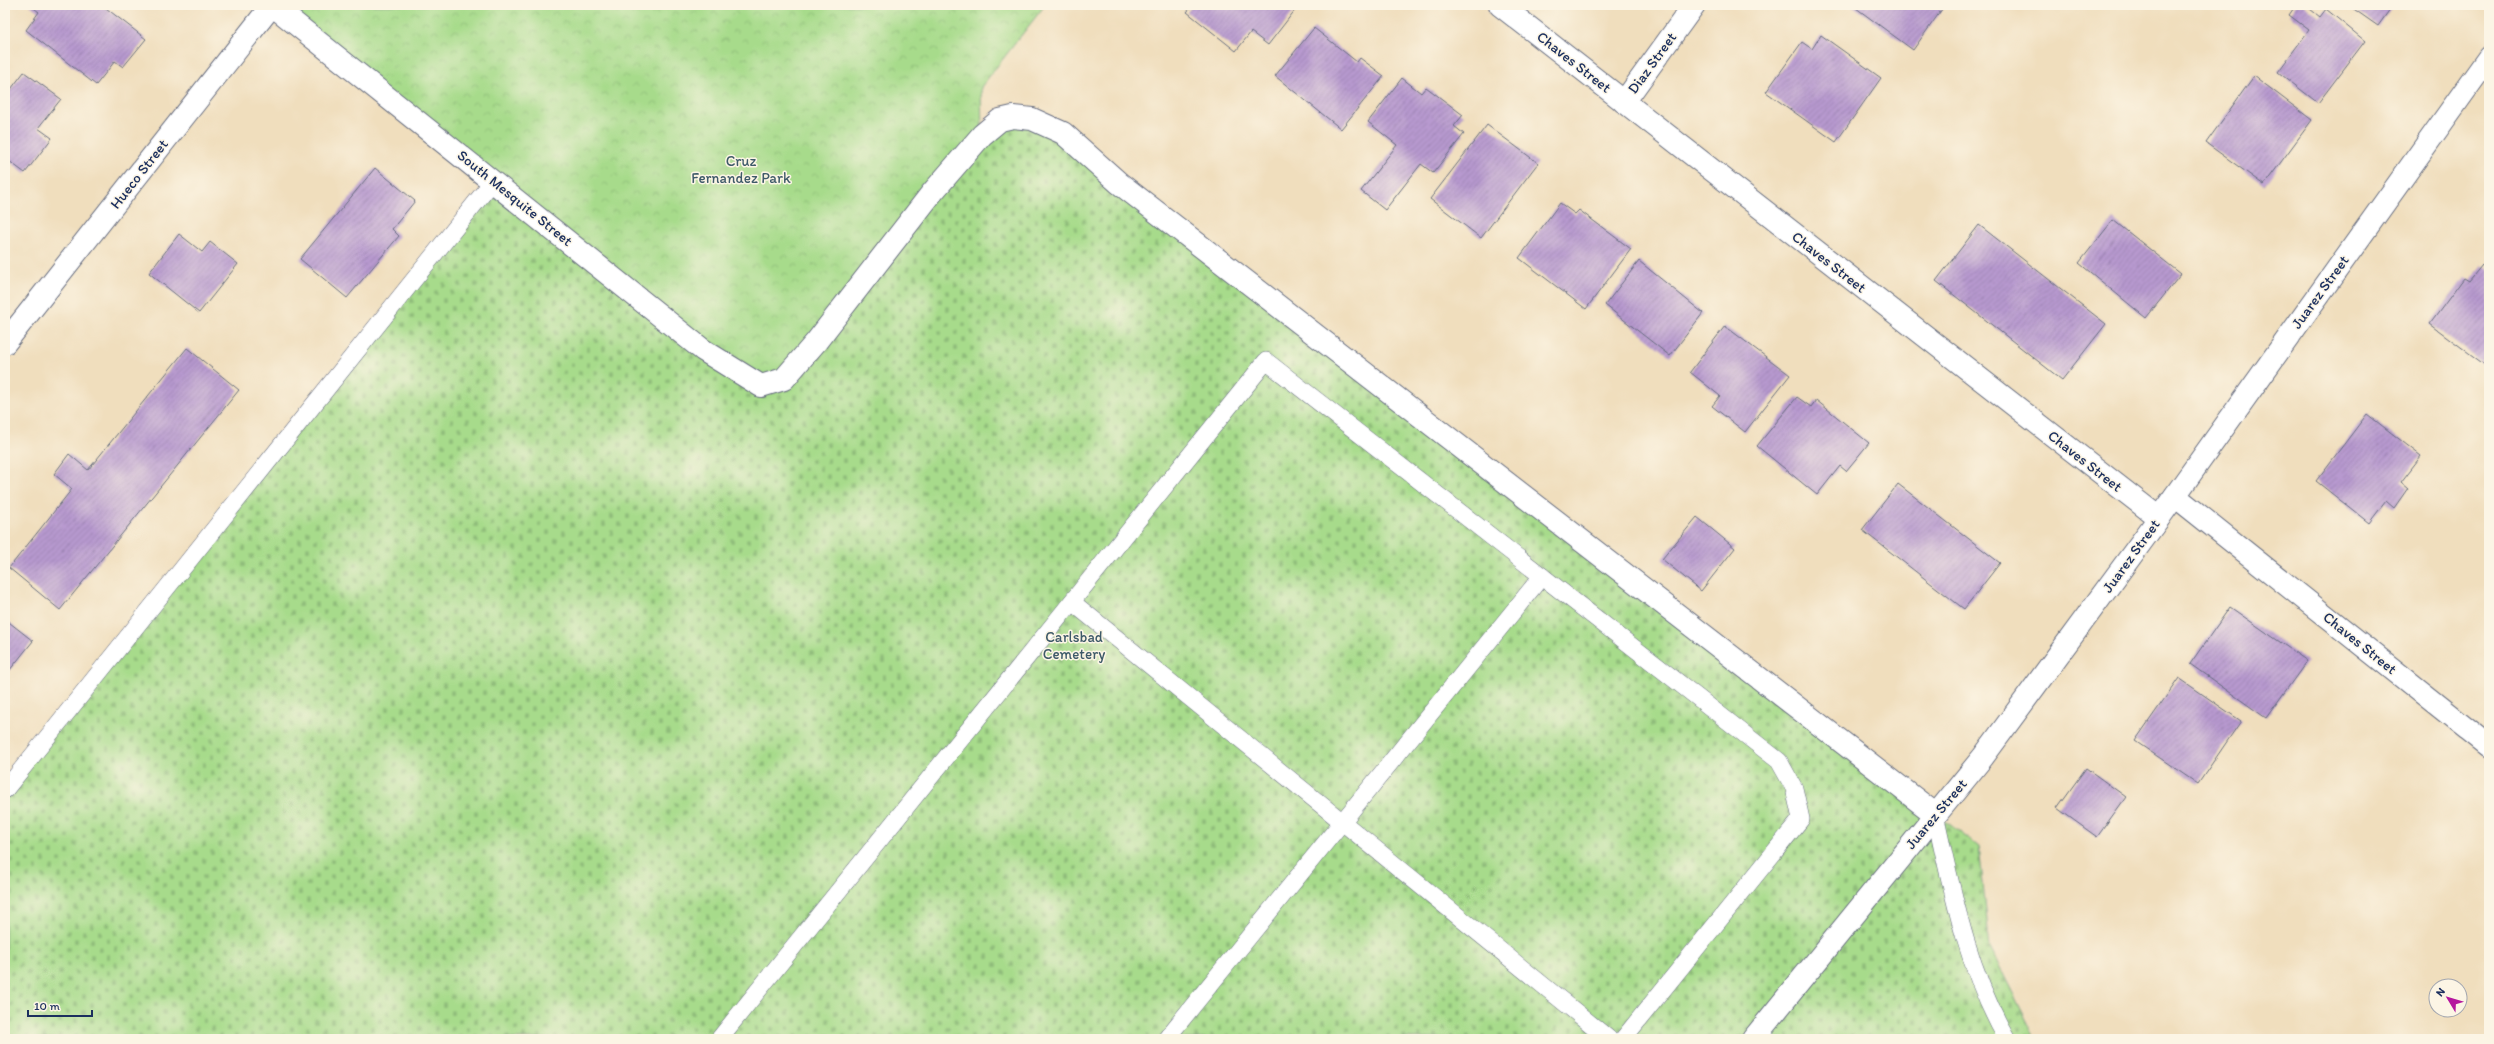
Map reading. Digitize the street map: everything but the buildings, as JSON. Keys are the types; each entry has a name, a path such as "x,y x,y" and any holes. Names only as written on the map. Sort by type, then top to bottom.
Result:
{"street":[{"name":"South Mesquite Street","path":"272,5 703,350 761,386 784,379 816,342 931,194 982,135 1000,120 1013,117 1032,119 1063,133 1119,183 1935,814"},
{"name":"Hueco Street","path":"5,343 272,5"},
{"name":"Chaves Street","path":"1500,5 2159,518"},
{"name":"Diaz Street","path":"1624,102 1694,5"},
{"name":"Juarez Street","path":"1753,1039 1983,757 2175,496 2489,57"},
{"name":"Chaves Street","path":"2175,496 2489,746"}],"lane":[{"path":"5,790 493,181"},
{"path":"718,1039 1266,361 1779,761 1794,788 1801,819 1623,1039"},
{"path":"1166,1039 1542,576"},
{"path":"1072,602 1609,1039"},
{"path":"1935,814 1954,895 1972,962 1997,1023 2006,1039"}],"green space":[{"name":"Cruz Fernandez Park","path":"272,5 1045,5 981,87 982,135 816,342 761,386"},
{"name":"Carlsbad Cemetery","path":"1032,119 1979,847 1990,948 2036,1039 5,1039 5,790 493,181 982,135"}]}
